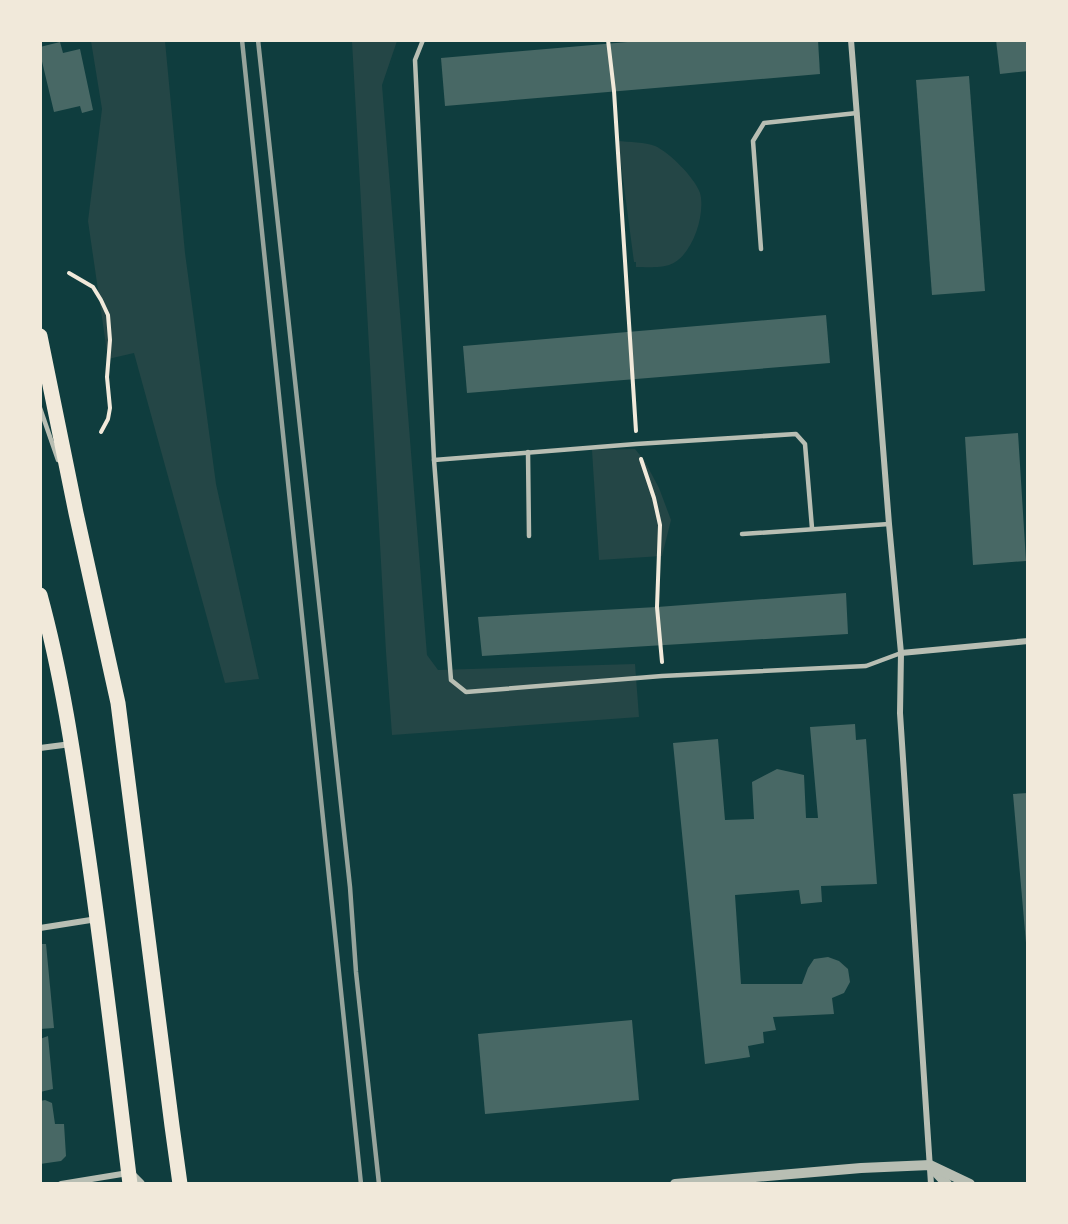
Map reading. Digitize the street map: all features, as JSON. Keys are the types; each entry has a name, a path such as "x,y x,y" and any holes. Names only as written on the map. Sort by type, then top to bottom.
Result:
{"main road":[{"path":"40,336 118,703 180,1184"},
{"path":"40,594 51,633 72,744 133,1180"}],"street":[{"path":"851,40 901,653 900,713 931,1184"},
{"path":"901,653 1028,641"},
{"path":"40,748 72,744"},
{"path":"40,928 97,919"},
{"path":"930,1165 947,1184"},
{"path":"675,1184 861,1168 930,1165 970,1184"},
{"path":"61,1184 133,1180"}],"lane":[{"path":"423,40 415,60 434,460 451,680 466,692 662,676 866,666 901,653"},
{"path":"761,249 753,141 764,123 858,113"},
{"path":"40,408 76,513"},
{"path":"434,460 636,444 796,435 805,444 812,528"},
{"path":"528,452 529,536"},
{"path":"742,534 889,524"}],"path":[{"path":"608,40 614,91 636,444 654,498 660,525 657,607 662,665"},
{"path":"69,273 93,287 108,315 110,340 107,377 110,408 108,419 101,432"}],"shaded area":[{"path":"91,41 165,41 185,253 216,484 259,679 225,683 134,353 108,359 88,221 102,109"},
{"path":"352,41 397,41 382,85 427,655 438,670 635,664 639,717 392,735"},
{"path":"618,141 647,144 661,149 687,173 700,193 701,212 695,234 684,254 669,265 636,267"},
{"path":"635,449 644,460 659,488 671,520 662,556 599,560 592,450"}],"building":[{"path":"651,40 818,40 820,74 445,106 441,58"},
{"path":"996,40 1028,40 1028,71 1000,74"},
{"path":"60,42 63,53 80,49 93,110 82,113 80,106 54,112 40,47"},
{"path":"969,76 985,291 932,295 916,80"},
{"path":"826,315 830,363 467,393 463,346"},
{"path":"1018,433 1026,561 973,565 965,437"},
{"path":"846,593 848,634 482,656 478,617"},
{"path":"855,724 856,740 866,739 877,884 821,886 822,902 801,904 799,890 735,895 741,984 802,984 814,959 828,957 839,961 848,969 850,982 844,993 832,998 834,1014 773,1017 776,1030 763,1032 764,1043 748,1046 750,1057 705,1064 673,743 718,739 725,820 754,819 752,782 777,769 804,775 806,818 818,818 810,727"},
{"path":"1028,793 1028,943 1026,943 1013,794"},
{"path":"40,944 46,944 54,1028 40,1029"},
{"path":"632,1020 639,1100 485,1114 478,1034"},
{"path":"48,1036 53,1089 40,1092 40,1039"},
{"path":"45,1100 52,1103 55,1124 64,1124 66,1156 61,1161 40,1164 40,1101"}],"railway":[{"path":"242,40 361,1184"},
{"path":"258,40 350,887 356,972 379,1184"}]}
